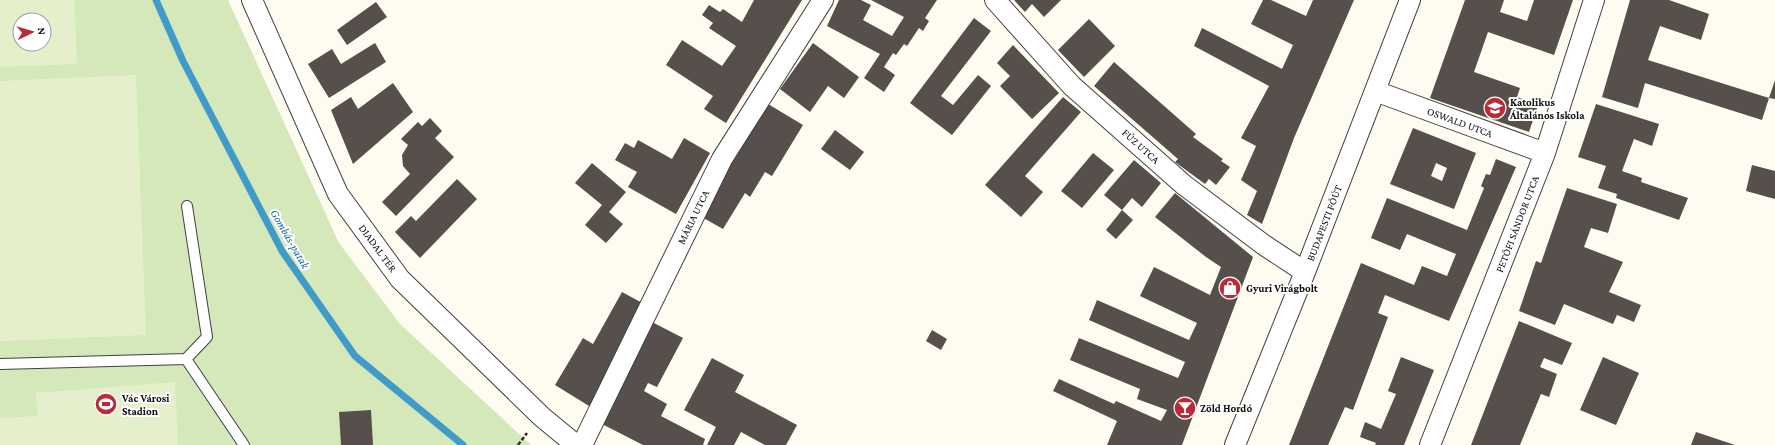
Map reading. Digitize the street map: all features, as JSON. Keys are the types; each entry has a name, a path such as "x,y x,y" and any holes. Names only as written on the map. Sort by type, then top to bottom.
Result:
{"street":[{"name":"DIADAL TÉR","path":"252,0 338,194 400,279 542,416 576,445"},
{"name":"MÁRIA UTCA","path":"582,445 722,159 823,0"},
{"name":"FŰZ UTCA","path":"995,0 1072,86 1184,185 1264,245 1305,272"},
{"name":"BUDAPESTI FŐÚT","path":"1235,445 1305,272 1410,0"},
{"name":"PETŐFI SÁNDOR UTCA","path":"1430,445 1545,153 1594,0"},
{"name":"OSWALD UTCA","path":"1375,91 1545,153"}],"lane":[{"path":"0,364 186,359 207,337 187,206"},
{"path":"186,359 244,445"}],"path":[{"path":"518,445 531,429"}],"green space":[{"path":"0,0 228,0 339,243 400,324 531,445 0,445"},
{"path":"0,0 74,0 77,64 0,67"},
{"path":"136,75 146,335 0,341 0,81"},
{"name":"Vác Városi Stadion","path":"175,382 178,445 0,445 0,418 38,416 36,393"}],"building":[{"path":"754,0 802,0 726,123 704,109 713,96 666,65 682,40 722,66 736,46 709,28 713,23 702,15 709,5 720,12 723,9 742,22"},
{"path":"839,0 861,0 871,5 863,20 892,36 904,17 871,0 937,0 925,18 929,21 923,31 919,28 907,46 904,44 896,55 893,53 884,67 895,75 884,92 864,78 880,54 827,26"},
{"path":"1014,0 1061,0 1044,17 1032,4 1025,12"},
{"path":"1263,0 1271,0 1306,16 1313,0 1354,0 1294,138 1262,224 1247,215 1257,191 1241,180 1256,146 1241,138 1269,86 1194,46 1202,28 1282,69 1293,45 1251,24"},
{"path":"1465,0 1504,0 1500,12 1527,21 1534,0 1573,0 1554,55 1488,32 1474,72 1520,88 1517,97 1538,105 1529,132 1430,98"},
{"path":"1630,0 1669,0 1709,14 1701,40 1660,26 1648,60 1769,98 1762,120 1645,83 1638,108 1602,97"},
{"path":"376,2 387,17 347,45 337,30"},
{"path":"974,18 991,31 941,96 953,105 978,75 991,86 952,135 910,103"},
{"path":"1089,19 1115,46 1084,77 1058,50"},
{"path":"375,43 386,62 329,98 308,64 332,49 341,64"},
{"path":"813,43 859,77 844,98 828,86 810,112 780,89"},
{"path":"1013,45 1059,93 1032,119 1000,86 1010,76 997,63"},
{"path":"1114,62 1196,134 1193,137 1223,159 1221,161 1230,167 1216,185 1209,179 1205,184 1175,162 1178,159 1094,86"},
{"path":"1775,80 1775,99 1769,98"},
{"path":"393,83 413,112 353,164 331,110 351,97 358,109"},
{"path":"1063,97 1081,112 1025,176 1043,192 1021,217 985,185"},
{"path":"768,104 803,125 772,176 765,172 750,197 745,193 723,229 700,216"},
{"path":"1596,104 1659,124 1652,146 1634,139 1622,171 1642,178 1641,182 1688,198 1679,220 1616,198 1617,194 1598,188 1606,166 1578,157"},
{"path":"430,118 442,131 435,138 454,157 396,216 382,202 410,174 403,166 402,155 408,145 401,139 418,122 422,126"},
{"path":"1413,128 1476,153 1454,209 1390,184","holes":["1436,163 1447,168 1442,181 1431,176"]},
{"path":"835,130 864,152 850,170 821,149"},
{"path":"684,138 710,153 676,214 628,187 637,172 615,160 625,143 634,148 638,140 672,159"},
{"path":"1093,153 1114,170 1082,208 1061,191"},
{"path":"1496,159 1516,167 1449,321 1385,295 1378,313 1388,317 1353,410 1345,407 1328,445 1289,445 1361,263 1414,285 1422,266 1447,276 1456,254 1407,234 1400,250 1371,238 1387,198 1467,230 1484,188 1481,186 1486,174 1490,175"},
{"path":"1134,160 1161,183 1142,207 1132,198 1122,210 1104,195"},
{"path":"592,163 626,192 609,212 623,224 606,243 585,225 602,205 575,183"},
{"path":"1752,165 1775,171 1775,199 1746,191"},
{"path":"457,179 477,199 420,258 395,232 411,216 416,221"},
{"path":"1567,188 1617,204 1608,233 1591,228 1584,247 1623,262 1609,292 1641,305 1634,322 1617,315 1613,324 1564,304 1555,325 1519,311 1536,261 1541,263"},
{"path":"1175,193 1253,257 1182,445 1107,445 1117,421 1053,391 1059,379 1114,404 1116,401 1161,421 1167,410 1137,399 1140,389 1070,360 1079,338 1178,378 1185,362 1089,320 1097,300 1189,340 1197,323 1140,296 1154,267 1210,295 1221,267 1155,217"},
{"path":"1122,210 1133,220 1116,239 1106,230"},
{"path":"622,292 646,305 618,359 589,406 555,385 583,338 593,344"},
{"path":"1519,321 1572,343 1562,365 1544,358 1540,367 1557,374 1549,397 1541,394 1520,445 1471,445"},
{"path":"652,322 683,338 657,387 648,383 644,391 667,404 661,416 705,439 703,445 643,445 600,423"},
{"path":"932,330 947,339 941,350 926,341"},
{"path":"1401,357 1434,370 1404,445 1375,445 1376,443 1360,437 1365,422 1381,429 1396,394 1388,391"},
{"path":"1603,357 1639,373 1616,425 1580,410"},
{"path":"712,358 744,375 735,392 797,425 786,445 765,445 741,432 734,445 707,445 716,427 684,410"},
{"path":"371,410 373,445 341,445 339,412"},
{"path":"1696,432 1735,445 1691,445"}],"waterway":[{"name":"Gombás-patak","path":"156,0 183,61 282,251 355,356 463,445"}],"place":[{"name":"Katolikus Általános Iskola","path":"1495,108"},
{"name":"Gyuri Virágbolt","path":"1230,288"},
{"name":"Vác Városi Stadion","path":"106,404"},
{"name":"Zöld Hordó","path":"1185,408"}]}
